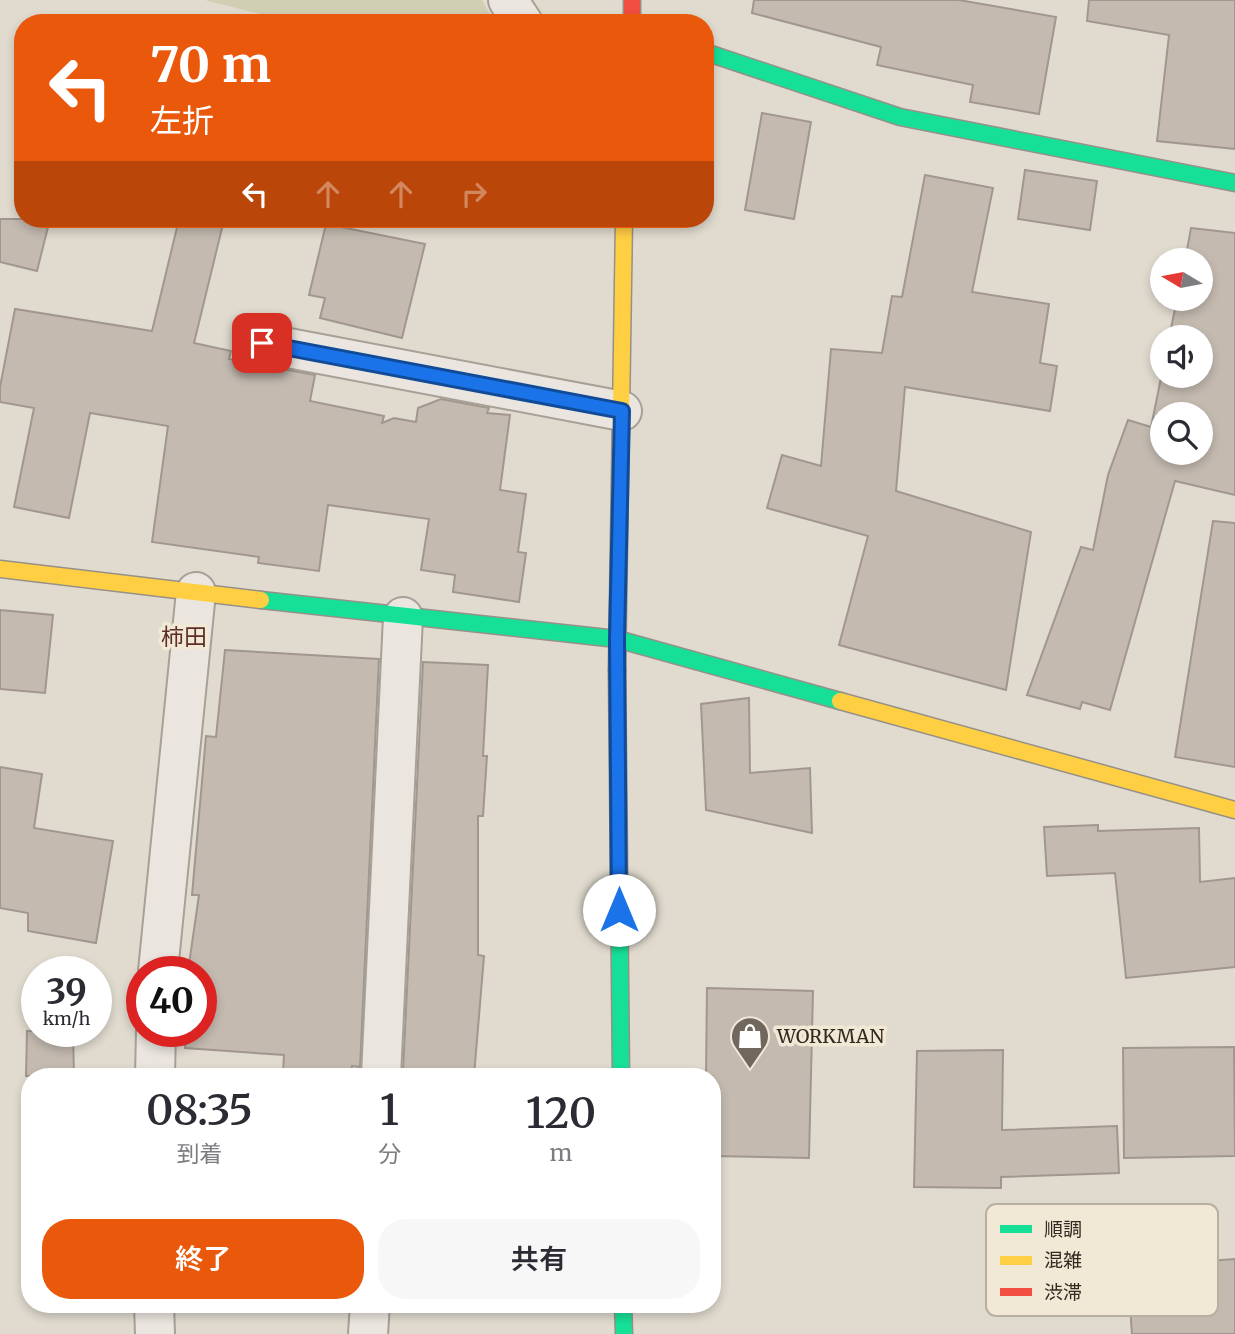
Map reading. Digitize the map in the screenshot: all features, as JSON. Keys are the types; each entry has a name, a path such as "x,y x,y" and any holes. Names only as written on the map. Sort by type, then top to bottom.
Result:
{"street":[{"path":"714,55 900,117 1235,183"},
{"path":"621,1068 617,639 624,228"},
{"path":"262,343 622,411"},
{"path":"0,569 403,617 617,639 1235,810"},
{"path":"160,956 196,592"},
{"path":"381,1068 403,617"},
{"path":"155,1068 156,1047"},
{"path":"154,1313 155,1334"},
{"path":"368,1334 369,1313"},
{"path":"623,1313 624,1334"}],"green space":[{"path":"205,0 482,0 490,14 260,14"}],"building":[{"path":"754,0 959,0 1056,17 1039,114 970,102 973,85 877,65 881,47 752,13"},
{"path":"1089,0 1235,0 1235,149 1157,141 1169,35 1087,21"},
{"path":"762,113 811,122 794,219 745,210"},
{"path":"1025,170 1097,181 1090,230 1018,219"},
{"path":"925,175 993,188 972,292 1049,304 1040,363 1057,366 1050,411 905,387 896,491 1031,532 1006,690 839,645 868,536 767,508 782,455 821,466 831,349 882,353 892,296 902,297"},
{"path":"0,219 14,219 14,228 48,228 37,271 0,262"},
{"path":"177,228 222,228 194,343 231,351 229,359 315,375 310,401 384,416 382,423 394,418 416,422 418,408 441,399 489,408 487,413 510,415 500,490 526,494 518,552 526,553 519,602 453,592 455,575 421,570 429,519 328,505 319,571 258,563 259,557 152,542 168,426 90,413 69,518 14,507 34,408 0,402 0,387 15,309 152,331"},
{"path":"325,228 346,228 425,244 402,338 320,318 325,298 309,295"},
{"path":"1191,228 1235,233 1235,495 1175,481 1110,710 1082,702 1080,709 1027,695 1081,547 1093,550 1108,475 1128,420 1150,427 1150,465 1213,465 1213,402 1156,402 1159,388 1213,388 1213,325 1172,325 1174,312 1213,312 1213,248 1187,248"},
{"path":"1213,521 1235,523 1235,767 1175,757"},
{"path":"0,610 53,615 45,693 0,689"},
{"path":"225,650 379,659 360,1067 283,1068 284,1055 185,1048 217,1047 217,956 190,956 199,895 192,895 206,736 216,737"},
{"path":"423,662 488,665 483,756 487,756 483,816 478,816 478,955 484,956 475,1068 403,1068"},
{"path":"749,698 750,773 810,768 812,833 706,810 701,704"},
{"path":"0,767 42,774 34,828 113,841 96,943 28,931 28,913 0,908"},
{"path":"1098,825 1098,831 1199,828 1200,882 1235,878 1235,967 1126,978 1115,873 1047,876 1044,827"},
{"path":"707,988 813,991 809,1158 721,1156 721,1068 706,1068"},
{"path":"27,1047 73,1047 74,1068 26,1068"},
{"path":"1234,1047 1235,1156 1124,1158 1123,1048"},
{"path":"1003,1050 1002,1130 1117,1126 1119,1173 1001,1177 1001,1188 914,1187 917,1051"},
{"path":"1235,1259 1235,1334 1132,1334 1131,1316 1218,1316 1218,1260"}],"traffic: fast":[{"path":"714,55 900,117 1235,183"},
{"path":"261,600 617,639 840,701"},
{"path":"617,670 621,1068"},
{"path":"623,1313 624,1334"}],"traffic: slow":[{"path":"617,670 624,228"},
{"path":"0,569 261,600"},
{"path":"840,701 1235,810"}],"traffic: jam":[{"path":"632,0 632,14"}],"place":[{"name":"WORKMAN","path":"750,1070"}],"district":[{"name":"柿田","path":"184,636"}],"route":[{"path":"262,343 622,411 617,639 619,910"}]}
